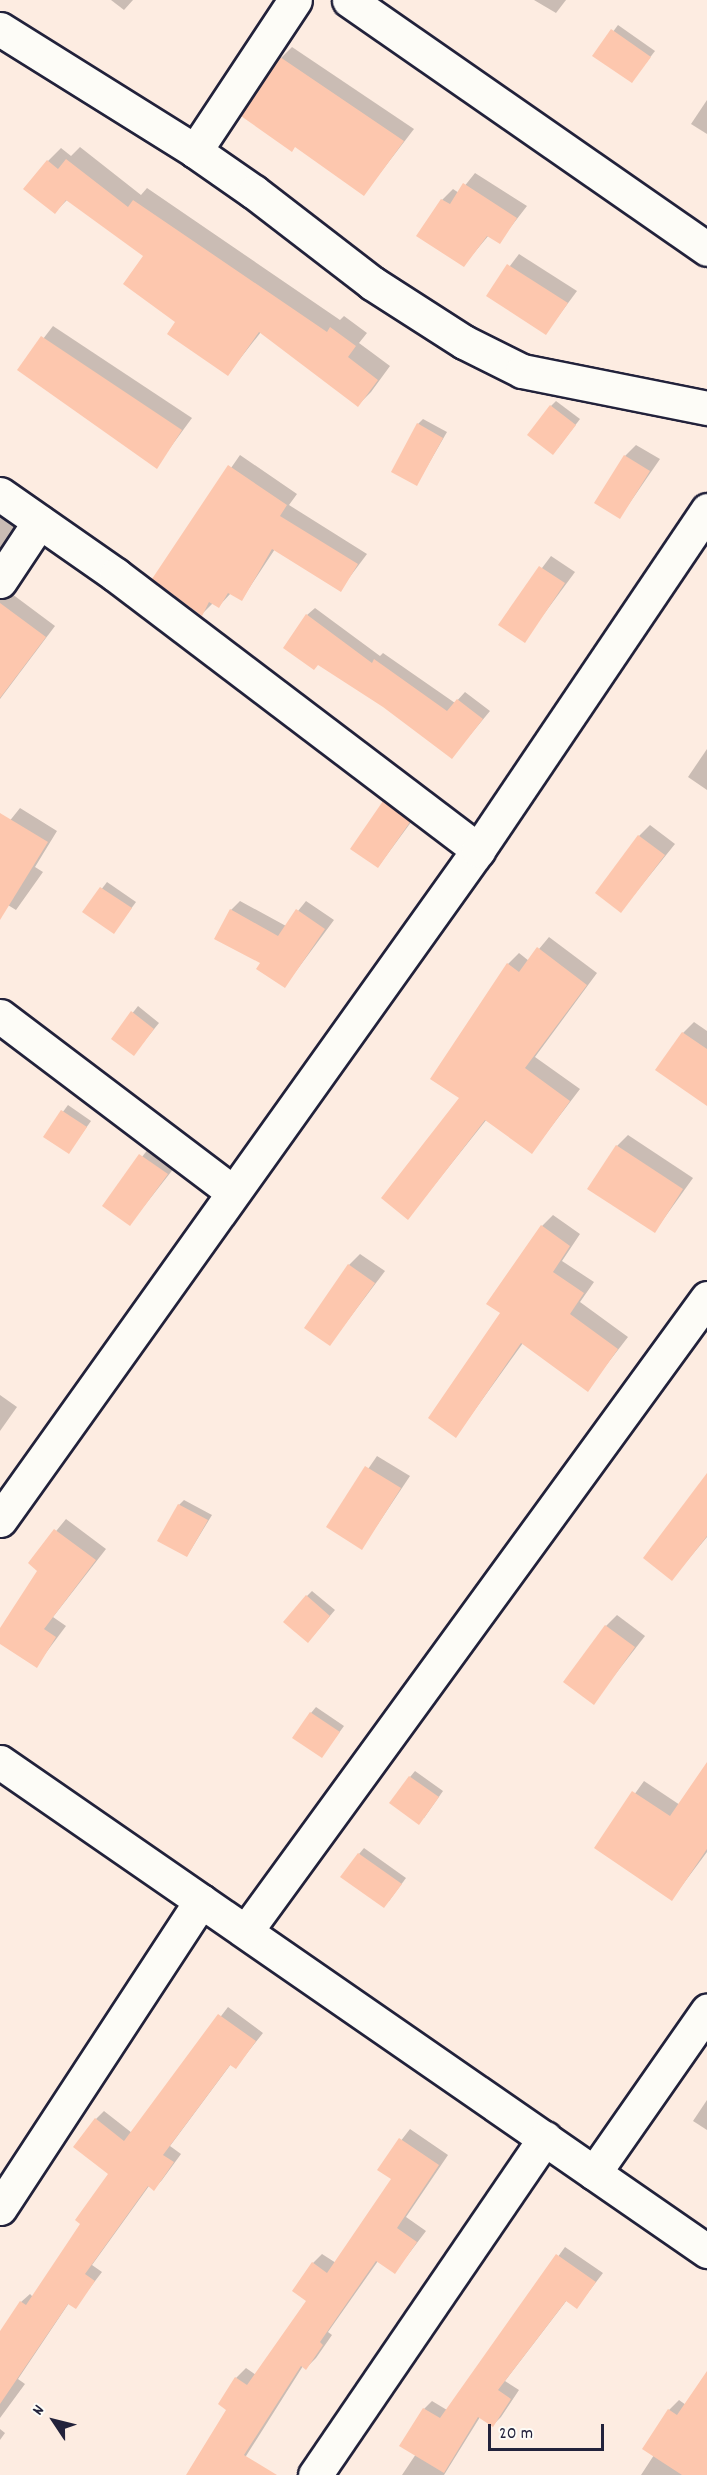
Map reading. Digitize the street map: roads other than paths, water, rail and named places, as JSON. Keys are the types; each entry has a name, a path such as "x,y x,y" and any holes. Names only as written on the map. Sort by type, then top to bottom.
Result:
{"street":[{"path":"195,152 295,0"},
{"path":"349,0 707,249"},
{"path":"0,29 255,192 372,283 464,342 502,361 551,378 707,408"},
{"path":"0,494 116,575 478,850"},
{"path":"0,1520 478,850 707,510"},
{"path":"0,581 39,522"},
{"path":"0,1016 233,1192"},
{"path":"246,1931 707,1298"},
{"path":"0,1762 707,2251"},
{"path":"0,2208 201,1901"},
{"path":"594,2173 707,2011"},
{"path":"315,2475 545,2138"}]}
